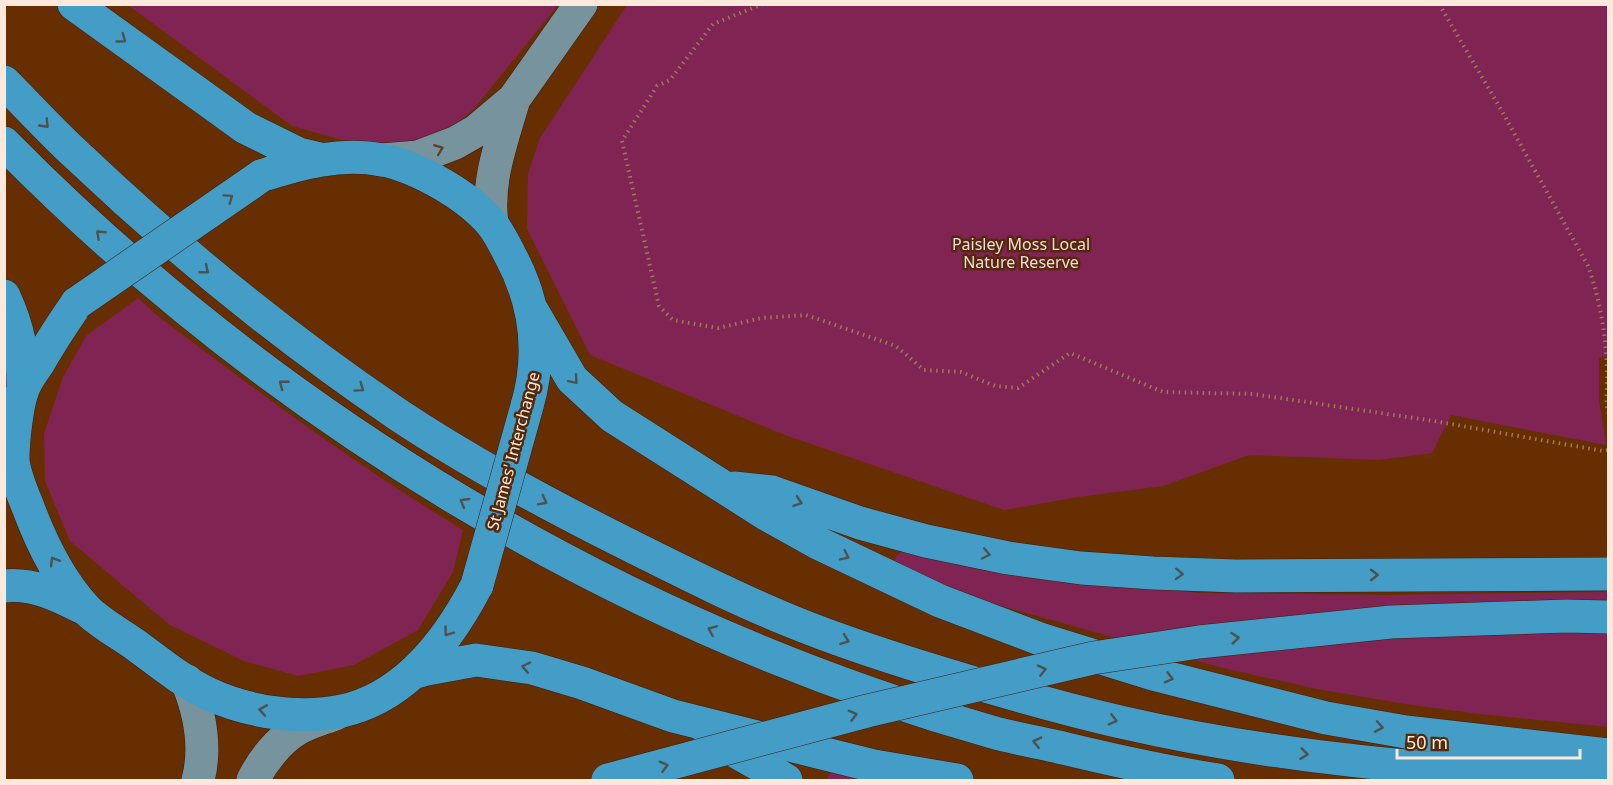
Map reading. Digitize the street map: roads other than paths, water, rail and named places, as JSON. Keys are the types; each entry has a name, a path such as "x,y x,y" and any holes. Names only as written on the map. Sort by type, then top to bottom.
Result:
{"highway":[{"path":"74,4 246,128 299,154 323,160"},
{"path":"4,82 79,158 195,261 275,326 400,416 531,495 702,581 790,621 909,664 1023,697 1127,723 1302,754 1436,769 1608,778"},
{"path":"4,143 107,241 297,395 448,493 600,577 690,621 929,713 995,733 1153,769 1218,780"},
{"name":"St James' Interchange","path":"351,158 382,160 417,171 448,188 492,224 514,261 533,312 536,354 527,406 477,585 462,612 444,638 412,673 378,697 342,711 304,714 257,710 208,693 187,681 87,610 48,551 9,470 23,388 77,303 261,176 285,167 323,160 351,158"},
{"path":"4,296 17,330 23,356 23,388"},
{"path":"533,312 572,379 612,416 721,487 818,543 940,601 1040,639 1153,674 1294,710 1383,728 1608,755"},
{"path":"721,487 772,492 860,523 926,541 1008,558 1081,568 1236,576 1608,574"},
{"path":"4,586 48,591 87,610"},
{"path":"608,780 867,711 1093,658 1199,642 1391,622 1566,616 1608,617"},
{"path":"412,673 476,660 532,668 582,683 673,716 874,766 957,780"},
{"path":"673,716 786,780"}],"main road":[{"path":"382,160 418,158 455,143 476,131 514,99 581,4"},
{"path":"492,224 490,193 492,176 514,99"},
{"path":"187,681 202,731 202,765 198,780"},
{"path":"253,780 273,752 289,735 297,729 342,711"}],"park label":[{"name":"Paisley Moss Local Nature Reserve","path":"1021,253"}]}
